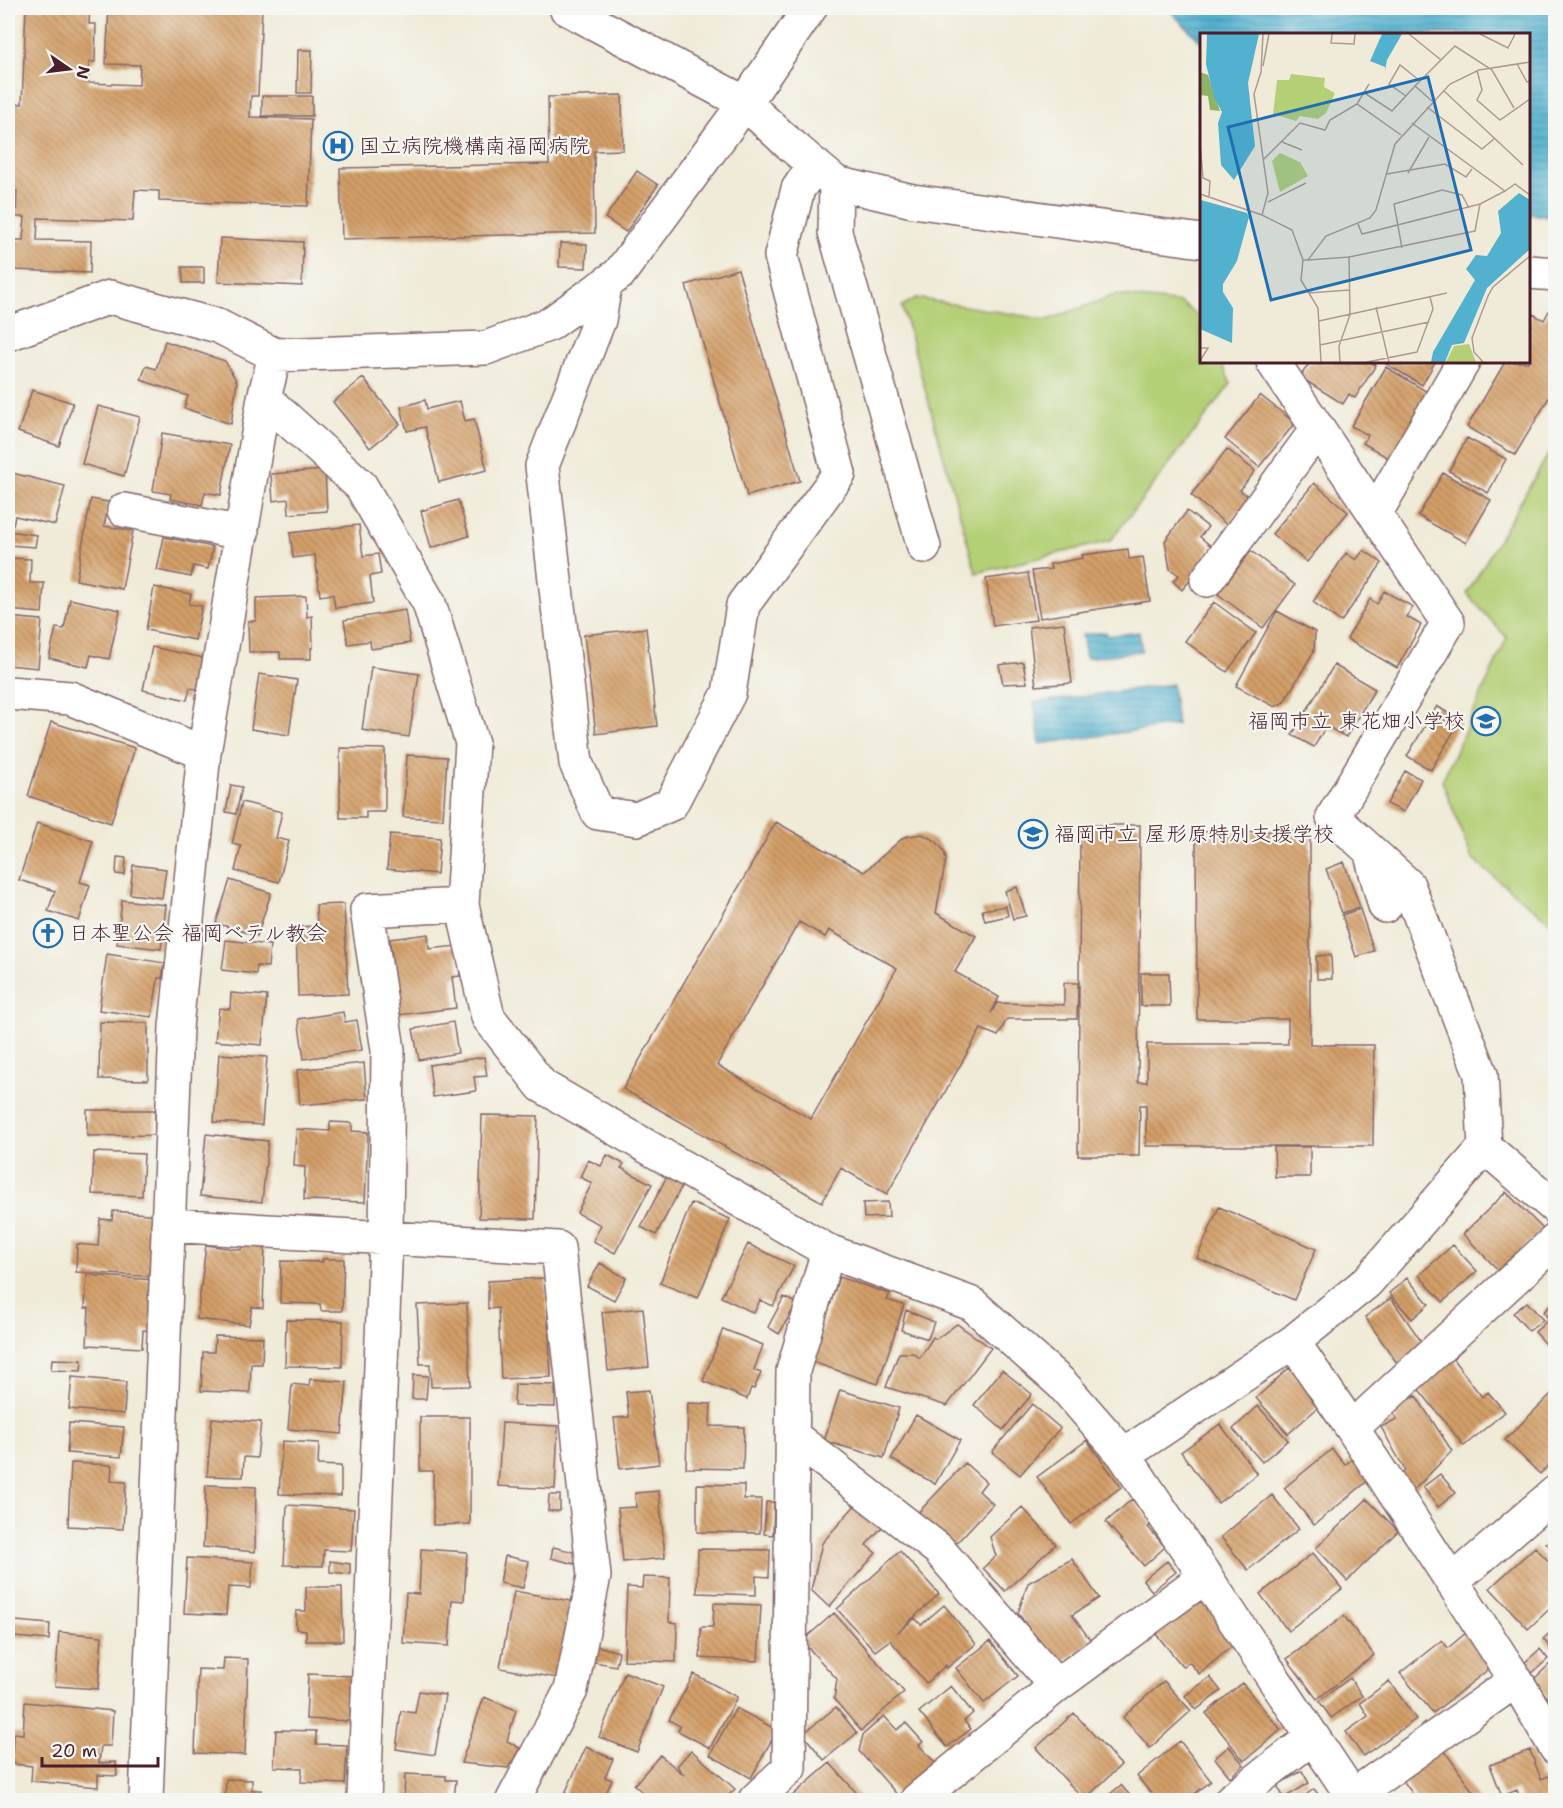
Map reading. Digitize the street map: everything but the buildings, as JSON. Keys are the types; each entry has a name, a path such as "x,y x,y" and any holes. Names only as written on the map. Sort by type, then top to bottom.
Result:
{"street":[{"path":"567,8 745,103 825,174 913,201 1200,241"},
{"path":"8,334 110,297 218,326 275,355 486,348 550,324 619,274 745,103 810,8"},
{"path":"605,285 599,320 542,466 576,763 597,813 637,819 670,804 729,693 743,605 839,474 781,256 798,189 825,174"},
{"path":"825,174 836,232 924,548"},
{"path":"1530,272 1556,274"},
{"path":"146,1800 176,1027 204,753 264,398 275,355"},
{"path":"1124,1455 1293,1342 1367,1282 1485,1147 1481,1074 1408,885 1333,817 1448,623 1274,363"},
{"path":"1375,514 1462,363"},
{"path":"264,398 361,486 429,603 472,743 462,905 488,1017 542,1086 828,1251 972,1304 1062,1384 1124,1455 1354,1798 1516,1680"},
{"path":"1207,580 1318,428"},
{"path":"123,510 242,533"},
{"path":"8,693 70,699 204,753"},
{"path":"1370,851 1385,906"},
{"path":"364,1800 386,1238 388,1050 367,910 462,905"},
{"path":"1485,1147 1556,1208"},
{"path":"168,1225 558,1248 594,1576 571,1690 513,1800"},
{"path":"1352,1428 1556,1240"},
{"path":"755,1800 789,1768 793,1371 828,1251"},
{"path":"1293,1342 1352,1428 1553,1737"},
{"path":"794,1437 938,1549 1056,1686"},
{"path":"1452,1582 1556,1492"},
{"path":"917,1800 1056,1686 1206,1576"},
{"path":"1231,1800 1313,1737"}],"green space":[{"path":"1115,295 1181,303 1200,317 1200,363 1221,363 1231,384 1110,541 976,573 902,306 916,298 1048,320"},
{"path":"1555,443 1555,926 1472,859 1442,781 1507,638 1467,594"}],"water":[{"path":"1167,8 1555,8 1555,218 1530,214 1530,33 1200,33 1200,41"},
{"path":"1106,632 1107,636 1139,632 1142,651 1086,658 1082,635"},
{"path":"1172,684 1177,725 1040,744 1034,703"}],"place":[{"name":"国立病院機構南福岡病院","path":"338,146"},
{"name":"福岡市立 東花畑小学校","path":"1486,721"},
{"name":"福岡市立 屋形原特別支援学校","path":"1033,834"},
{"name":"日本聖公会 福岡ベテル教会","path":"48,933"}]}
